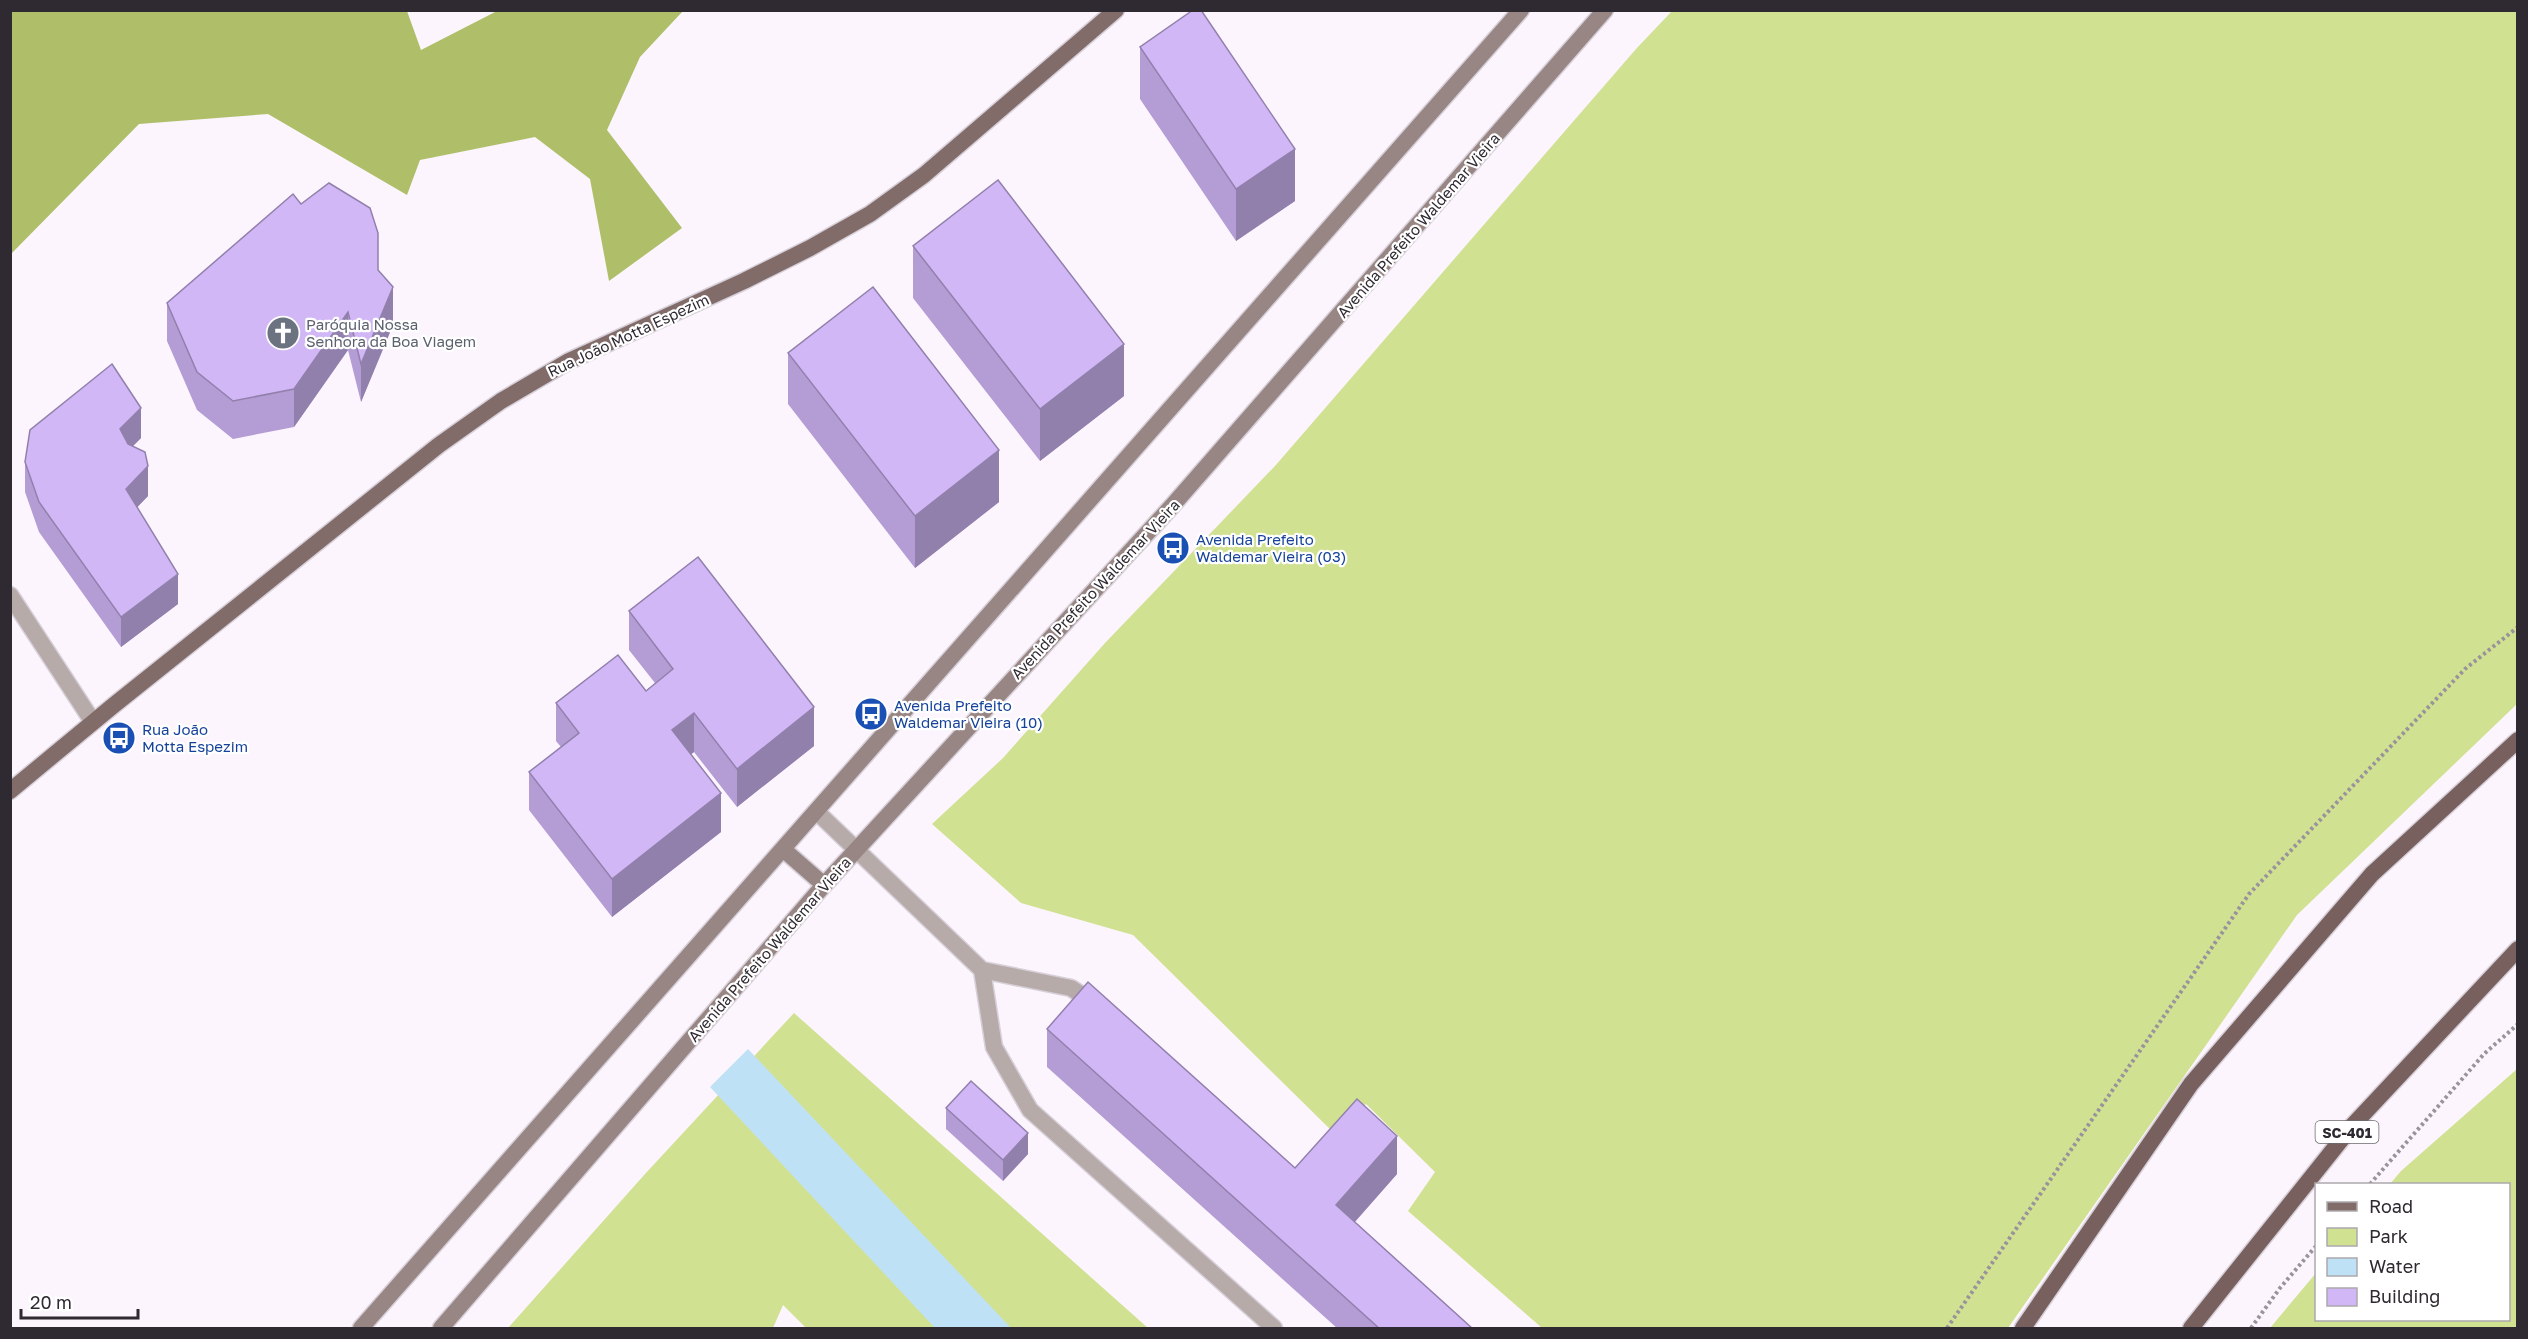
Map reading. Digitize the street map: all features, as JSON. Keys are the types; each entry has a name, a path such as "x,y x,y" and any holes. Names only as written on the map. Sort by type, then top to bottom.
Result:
{"highway":[{"path":"2023,1329 2191,1084 2372,874 2517,740"},
{"name":"SC-401","path":"2191,1329 2353,1125 2517,949"}],"main road":[{"name":"Rua João Motta Espezim","path":"10,791 411,466 501,401 569,360 744,281 810,248 870,214 924,175 1116,10"},
{"path":"361,1329 1521,10"},
{"name":"Avenida Prefeito Waldemar Vieira","path":"441,1329 855,849 1172,506 1605,10"},
{"path":"784,850 824,885"}],"street":[{"path":"10,595 93,722"},
{"path":"817,812 982,970 1071,988 1109,1012"},
{"path":"982,970 994,1047 1030,1110 1274,1329"}],"path":[{"path":"1947,1329 2249,894 2465,669 2517,627"},
{"path":"2372,1183 2484,1054 2517,1024"},
{"path":"2251,1329 2280,1288 2315,1247"}],"green space":[{"path":"11,10 407,11 421,50 497,11 683,11 640,57 607,130 682,228 609,281 590,179 535,137 420,160 407,195 268,114 139,124 11,254"},
{"path":"1672,11 2517,11 2517,704 2297,915 2008,1328 1542,1328 1408,1211 1435,1172 1366,1104 1336,1135 1133,935 1021,903 932,824 1003,758 1105,643 1275,466 1636,49"},
{"path":"794,1013 1148,1328 806,1328 783,1305 773,1328 508,1328 645,1174"},
{"path":"2517,1069 2517,1328 2270,1328 2315,1274 2315,1321 2510,1321 2510,1183 2391,1183 2401,1171"}],"water":[{"path":"748,1049 1011,1328 935,1328 710,1087"}],"building":[{"path":"1193,10 1201,10 1295,149 1236,189 1140,47"},
{"path":"998,180 1124,344 1040,409 913,246"},
{"name":"Paróquia Nossa Senhora da Boa Viagem","path":"329,183 370,208 378,233 378,270 393,287 361,364 348,312 294,389 233,401 197,372 167,303 293,194 301,204"},
{"path":"873,287 999,450 915,516 788,353"},
{"path":"112,364 141,408 120,429 128,444 145,452 148,466 126,489 178,574 121,617 39,502 25,462 30,430"},
{"path":"698,557 814,707 737,769 694,713 672,730 721,793 612,879 529,772 579,733 556,703 618,655 646,691 673,669 629,611"},
{"path":"1088,982 1295,1168 1357,1099 1397,1136 1336,1205 1473,1329 1380,1329 1047,1029"},
{"path":"971,1081 1028,1133 1003,1160 946,1108"}],"place":[{"name":"Paróquia Nossa Senhora da Boa Viagem","path":"283,333"},
{"name":"Avenida Prefeito Waldemar Vieira (03)","path":"1173,548"},
{"name":"Avenida Prefeito Waldemar Vieira (10)","path":"871,714"},
{"name":"Rua João Motta Espezim","path":"119,738"}]}
